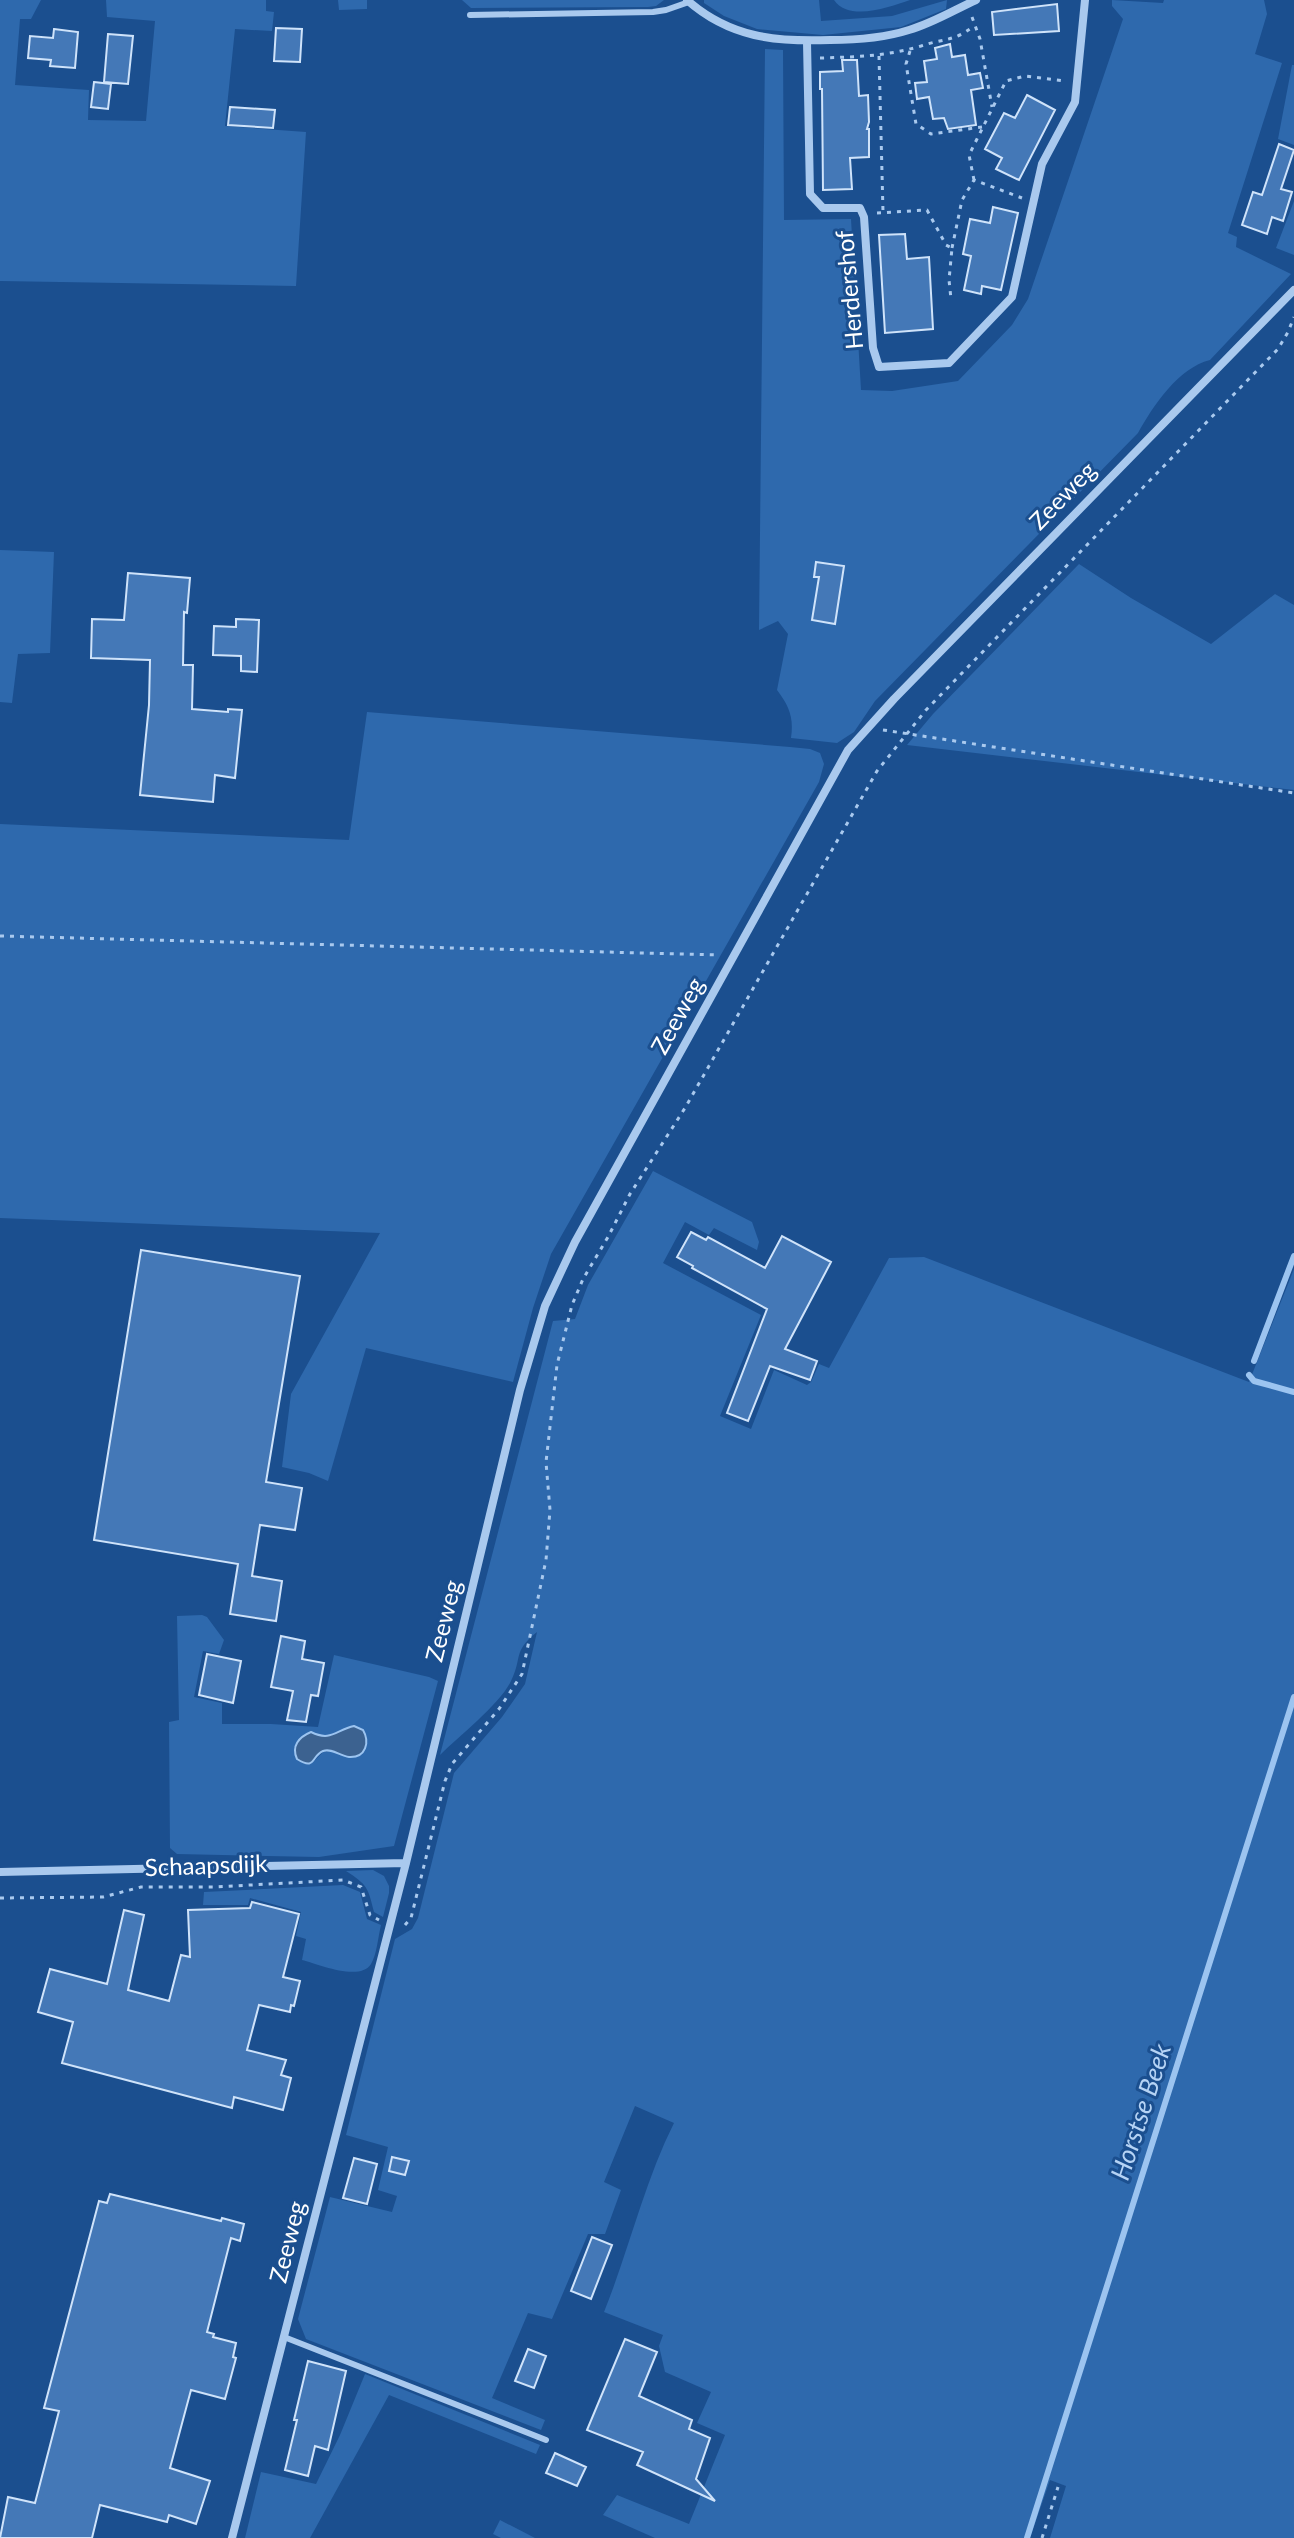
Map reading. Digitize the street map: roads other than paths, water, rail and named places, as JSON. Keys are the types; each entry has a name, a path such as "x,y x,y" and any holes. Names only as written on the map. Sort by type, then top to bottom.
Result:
{"street":[{"name":"Herdershof","path":"807,42 810,194 823,208 860,208 863,214 873,348 879,367 949,363 1012,297 1042,164 1075,102 1085,0"},
{"path":"688,1 728,27 745,33 807,42 885,36 934,22 972,2"},
{"name":"Zeeweg","path":"232,2538 406,1863 520,1390 545,1306 575,1242 848,750 1294,290"},
{"name":"Schaapsdijk","path":"0,1872 406,1863"}],"lane":[{"path":"470,15 653,12 688,1"},
{"path":"284,2337 546,2440"}],"waterway":[{"name":"Horstse Beek","path":"1254,1361 1294,1256"},
{"name":"Horstse Beek","path":"1249,1375 1254,1381 1294,1392"},
{"name":"Horstse Beek","path":"1027,2538 1294,1697"}]}
